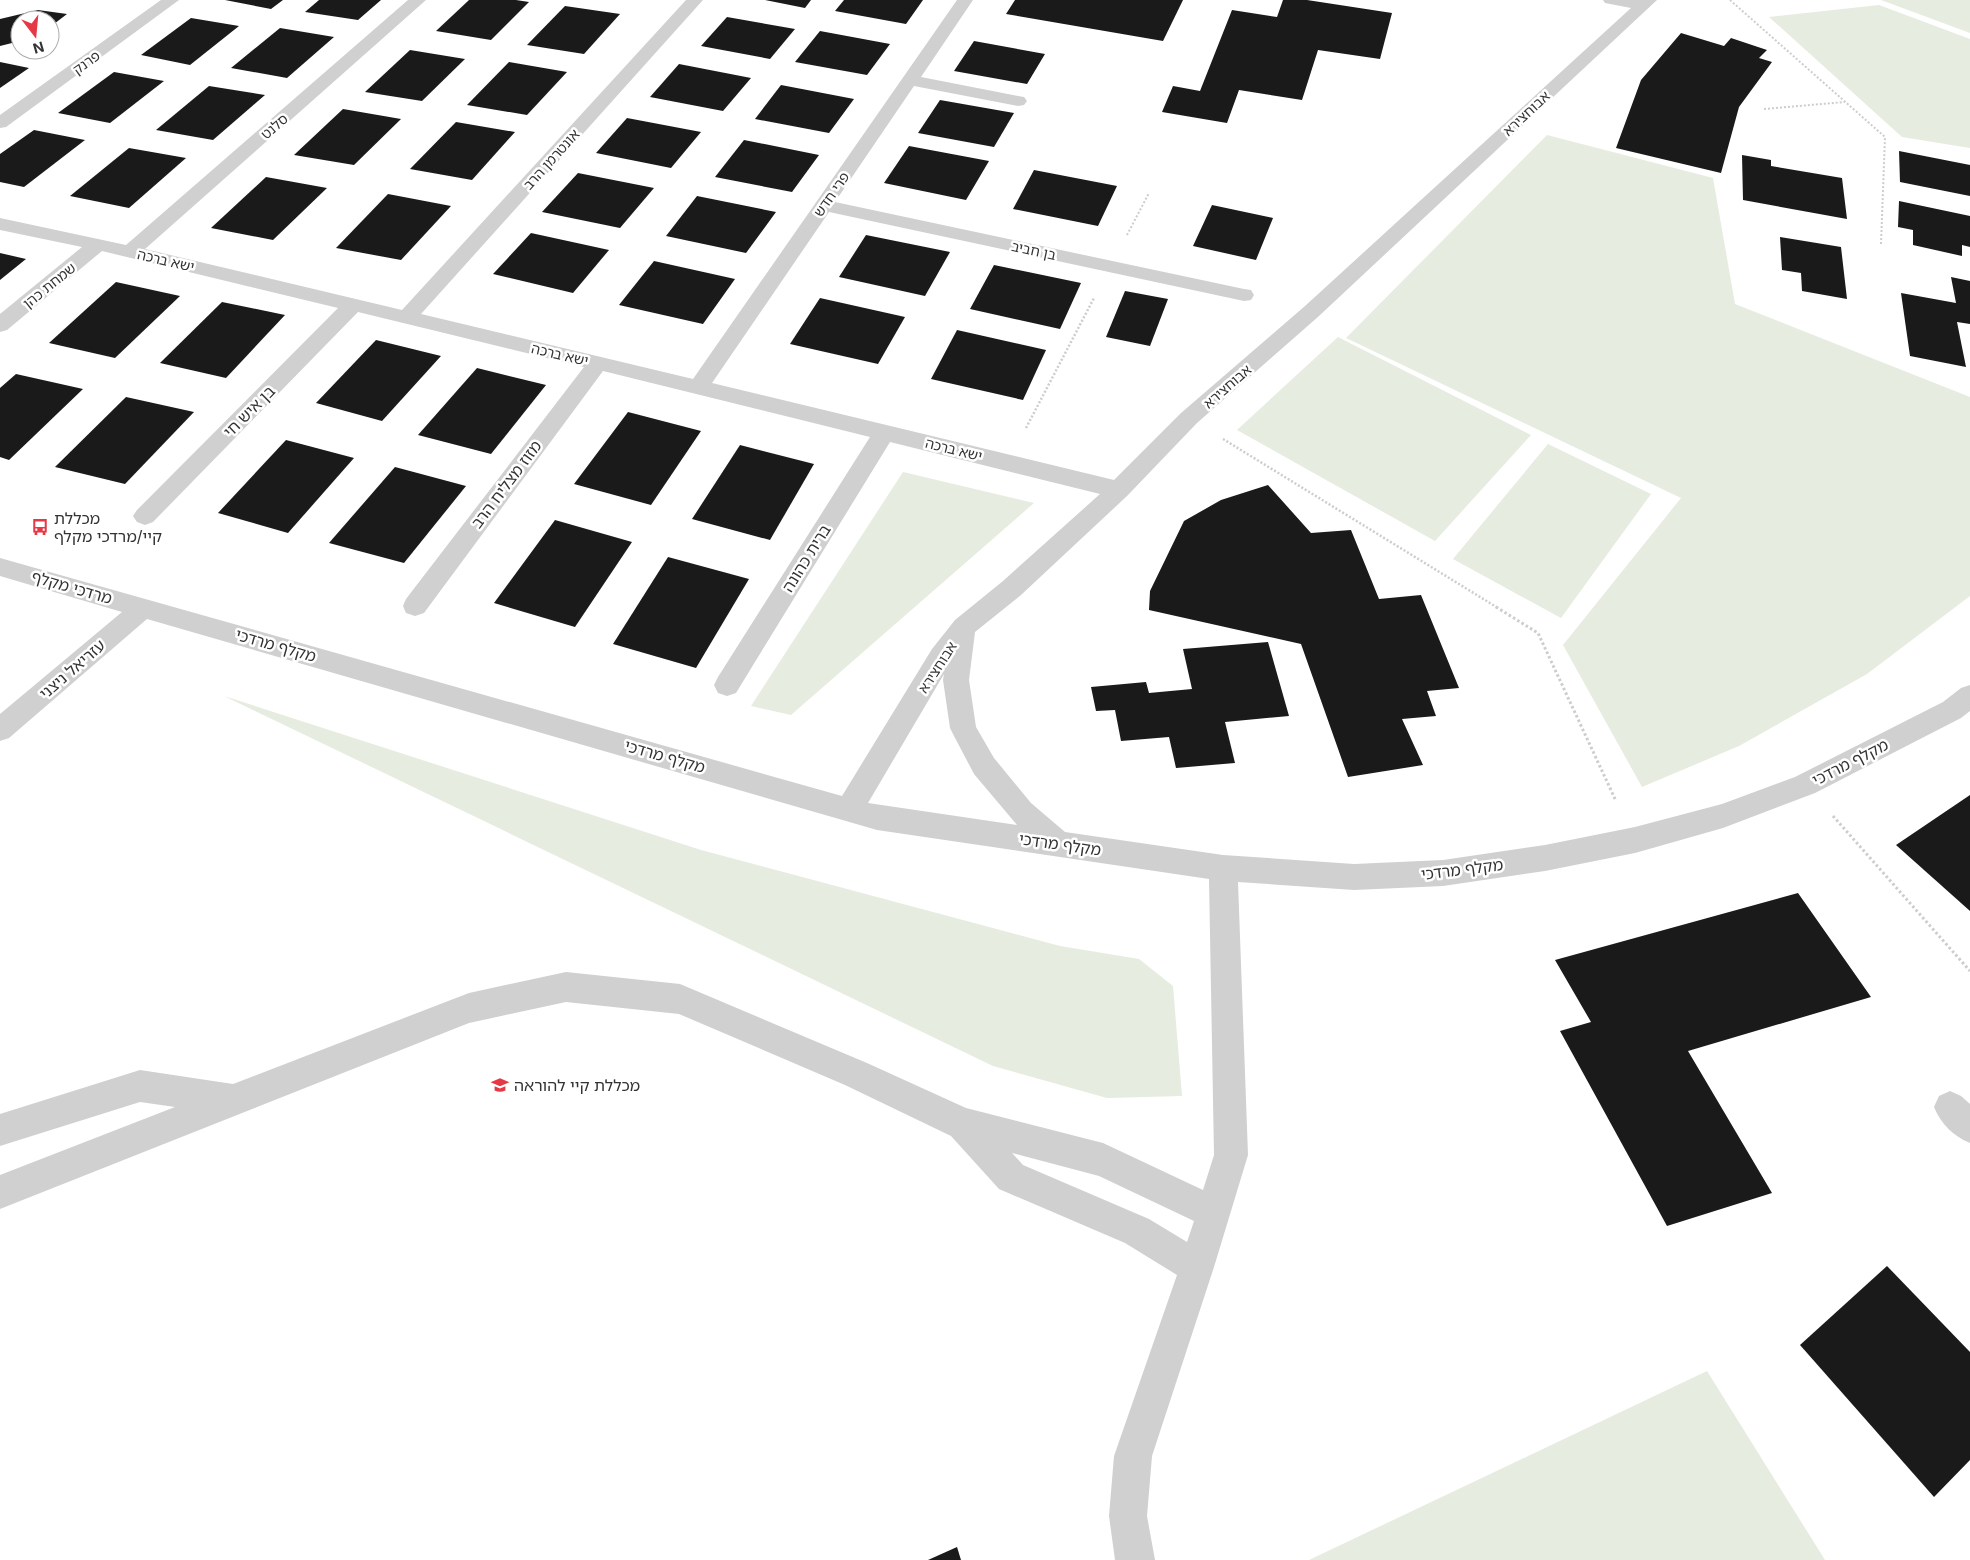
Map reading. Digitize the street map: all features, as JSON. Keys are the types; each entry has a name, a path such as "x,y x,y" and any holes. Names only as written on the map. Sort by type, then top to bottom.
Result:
{"street":[{"name":"פרנק","path":"0,123 171,0"},
{"name":"סלנט","path":"130,252 418,0"},
{"name":"אונטרמן הרב","path":"406,318 695,0"},
{"name":"פרי חדש","path":"698,387 965,0"},
{"path":"1611,0 1646,3"},
{"name":"אבוחצירא","path":"849,809 941,656 964,627 1012,588 1119,490 1190,418 1312,311 1646,3"},
{"path":"910,80 1018,101"},
{"name":"בן חביב","path":"824,205 1244,295"},
{"name":"ישא ברכה","path":"0,224 98,244 885,432 1119,490"},
{"name":"שמחת כהן","path":"0,325 98,244"},
{"name":"בן איש חי","path":"145,516 353,305"},
{"name":"מזוז מצליח הרב","path":"415,606 598,363"},
{"name":"ברית כהונה","path":"727,685 885,432"},
{"name":"מרדכי מקלף","path":"0,567 144,607"},
{"name":"מקלף מרדכי","path":"144,607 877,818 1223,868 1354,878 1443,873 1545,858 1635,840 1723,816 1805,785 1952,710 1970,696"},
{"name":"עזריאל ניצני","path":"0,730 144,607"},
{"path":"964,627 956,680 964,728 984,766 1021,812 1058,844"},
{"path":"1134,1560 1128,1516 1133,1456 1198,1267 1231,1155 1223,868"},
{"path":"0,1192 469,1008 566,987 680,999 856,1074 963,1124 1103,1160 1214,1213"},
{"path":"0,1130 140,1086 233,1100"},
{"path":"963,1124 1011,1177 1137,1231 1198,1267"}],"path":[{"path":"1730,0 1885,137 1881,244"},
{"path":"1764,110 1845,102"},
{"path":"1008,463 1148,194"},
{"path":"1190,418 1538,633 1635,840"},
{"path":"1805,785 1970,971"}],"shaded area":[{"path":"1881,0 1970,0 1970,33"},
{"path":"1879,5 1970,39 1970,148 1902,137 1769,17"},
{"path":"1547,135 1713,178 1735,304 1970,397 1970,596 1867,674 1739,746 1642,787 1563,645 1681,498 1346,338"},
{"path":"1338,337 1531,435 1435,541 1237,430"},
{"path":"1548,444 1651,494 1561,618 1453,559"},
{"path":"903,472 1034,503 791,715 751,706"},
{"path":"224,696 701,850 1060,946 1139,959 1173,986 1182,1096 1107,1098 993,1066"},
{"path":"1707,1371 1825,1560 1309,1560"}],"building":[{"path":"225,0 283,0 271,9"},
{"path":"319,0 381,0 358,20 305,12"},
{"path":"469,0 516,0 529,2 491,40 436,31"},
{"path":"765,0 811,0 805,8"},
{"path":"844,0 923,0 906,24 835,11"},
{"path":"1015,0 1183,0 1163,41 1006,14"},
{"path":"1283,0 1307,0 1392,13 1380,59 1318,50 1302,100 1239,90 1227,123 1162,112 1173,86 1200,91 1232,10 1277,17"},
{"path":"565,6 620,14 584,54 527,45"},
{"path":"60,13 67,14 60,19"},
{"path":"10,17 10,44 0,46 0,19"},
{"path":"727,17 795,29 770,59 701,46"},
{"path":"191,18 239,26 190,65 141,55"},
{"path":"280,28 334,37 287,78 231,68"},
{"path":"820,31 890,44 867,75 795,62"},
{"path":"1681,33 1724,46 1731,38 1767,50 1759,58 1772,62 1739,107 1721,173 1616,148 1641,80"},
{"path":"974,41 1045,54 1027,84 954,71"},
{"path":"410,50 465,59 422,101 365,92"},
{"path":"0,62 29,68 0,88"},
{"path":"509,62 567,72 527,115 467,105"},
{"path":"679,64 751,78 723,111 650,97"},
{"path":"114,72 164,81 110,123 58,113"},
{"path":"781,85 854,99 829,133 755,119"},
{"path":"209,86 265,95 213,140 156,130"},
{"path":"940,100 1014,113 994,147 918,133"},
{"path":"343,109 401,119 354,165 294,155"},
{"path":"627,118 701,132 671,168 596,153"},
{"path":"456,122 515,132 472,180 410,169"},
{"path":"34,130 85,140 24,187 0,182 0,154"},
{"path":"744,140 819,155 792,192 715,177"},
{"path":"909,146 989,161 966,200 884,183"},
{"path":"129,148 186,158 129,208 70,196"},
{"path":"1899,151 1970,165 1970,196 1900,182"},
{"path":"1742,155 1771,160 1771,166 1842,178 1847,219 1743,200"},
{"path":"1034,170 1117,186 1098,226 1013,209"},
{"path":"578,173 654,188 620,228 542,212"},
{"path":"266,177 327,188 273,240 211,228"},
{"path":"388,194 451,206 401,260 336,248"},
{"path":"697,196 776,212 746,253 666,236"},
{"path":"1899,201 1970,216 1970,247 1962,245 1962,256 1913,245 1913,230 1898,227"},
{"path":"1212,205 1273,218 1256,260 1193,246"},
{"path":"531,233 609,250 573,293 493,274"},
{"path":"866,235 950,252 925,296 839,277"},
{"path":"1780,237 1841,247 1847,299 1802,291 1801,273 1782,270"},
{"path":"0,253 26,259 0,280"},
{"path":"654,261 735,279 703,324 619,305"},
{"path":"994,265 1081,283 1060,329 970,309"},
{"path":"1951,277 1970,281 1970,324 1957,322 1966,367 1910,356 1901,293 1956,303"},
{"path":"116,282 180,296 115,358 49,343"},
{"path":"1125,291 1168,299 1150,346 1106,337"},
{"path":"820,298 905,317 878,364 790,344"},
{"path":"222,302 285,315 226,378 160,363"},
{"path":"957,330 1046,350 1023,400 931,379"},
{"path":"376,340 441,356 382,421 316,403"},
{"path":"477,368 546,385 491,454 418,435"},
{"path":"16,374 83,389 9,460 0,457 0,388"},
{"path":"126,397 194,412 125,484 55,467"},
{"path":"628,412 701,431 651,505 574,484"},
{"path":"286,440 354,458 288,533 218,513"},
{"path":"740,445 814,464 770,540 692,519"},
{"path":"395,467 466,486 404,563 329,543"},
{"path":"1268,485 1311,533 1351,530 1379,599 1421,595 1459,688 1427,691 1436,716 1402,719 1423,765 1348,777 1301,644 1149,610 1150,591 1184,521 1221,500"},
{"path":"555,520 632,542 575,627 494,603"},
{"path":"668,557 749,579 696,668 613,644"},
{"path":"1268,642 1289,716 1225,722 1235,763 1176,768 1169,737 1121,741 1115,710 1096,711 1091,687 1146,682 1149,693 1192,689 1183,649"},
{"path":"1970,795 1970,911 1896,845"},
{"path":"1798,893 1871,997 1688,1051 1772,1193 1667,1226 1560,1031 1591,1022 1555,960"},
{"path":"1887,1266 1970,1352 1970,1460 1934,1497 1800,1345"},
{"path":"957,1547 961,1560 928,1560"}],"place":[{"name":"מכללת קיי/מרדכי מקלף","path":"40,527"},
{"name":"מכללת קיי להוראה","path":"500,1085"}]}
